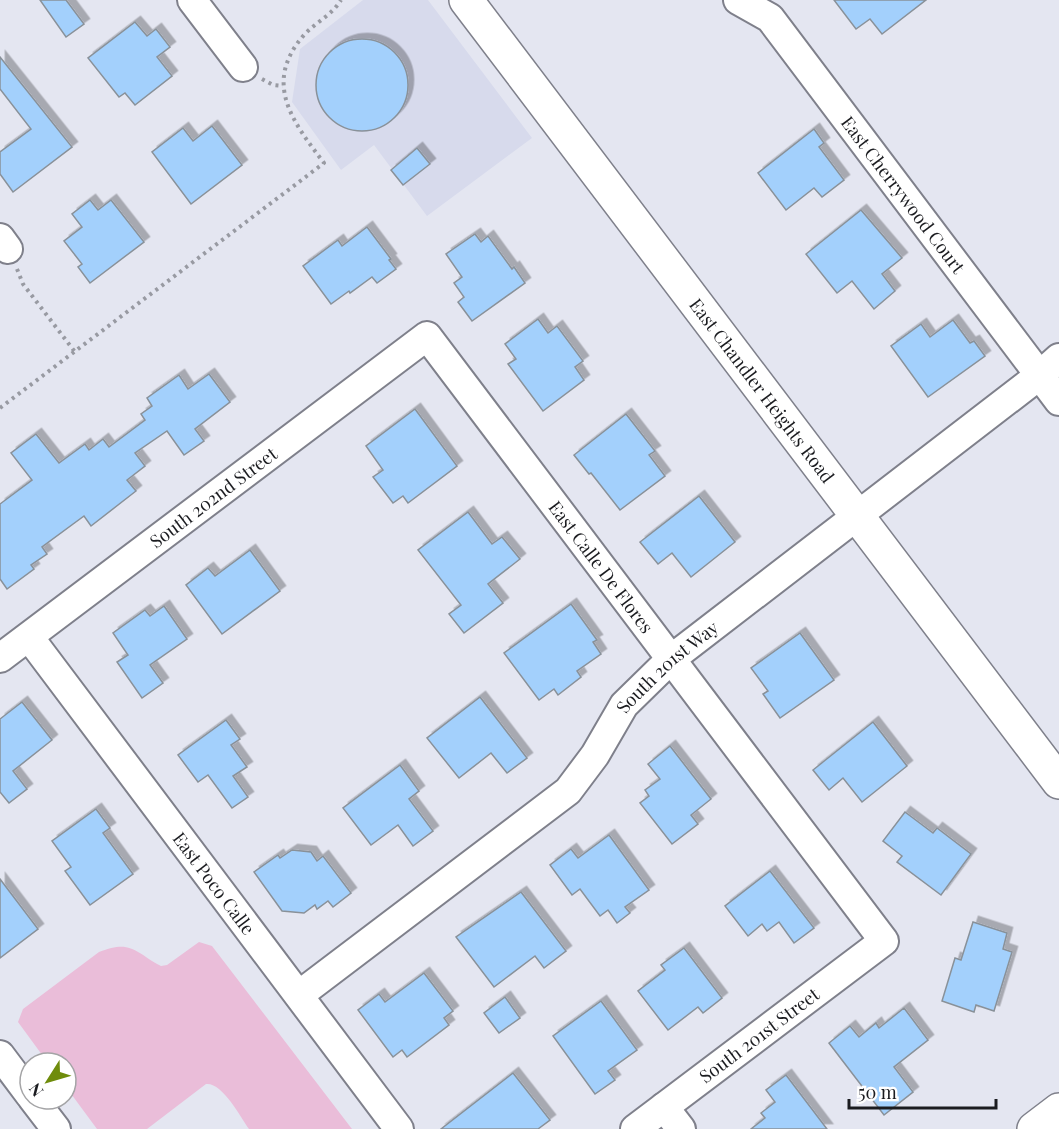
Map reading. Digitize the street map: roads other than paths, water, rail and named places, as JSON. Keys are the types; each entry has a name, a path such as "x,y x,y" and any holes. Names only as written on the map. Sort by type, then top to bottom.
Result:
{"main road":[{"name":"East Chandler Heights Road","path":"466,0 1059,782"},
{"path":"1034,1129 1059,1110"}],"street":[{"path":"192,0 243,67"},
{"name":"East Cherrywood Court","path":"738,0 770,18 1049,366 1059,401"},
{"name":"South 202nd Street","path":"0,658 427,336"},
{"name":"East Calle De Flores","path":"427,336 884,941"},
{"name":"South 201st Way","path":"299,996 568,791 595,755 624,705 671,659 1049,366"},
{"name":"East Poco Calle","path":"29,637 399,1129"},
{"name":"South 201st Street","path":"634,1129 884,941"},
{"path":"0,1055 18,1079"},
{"path":"664,1107 681,1129"},
{"path":"42,1111 56,1129"}]}
